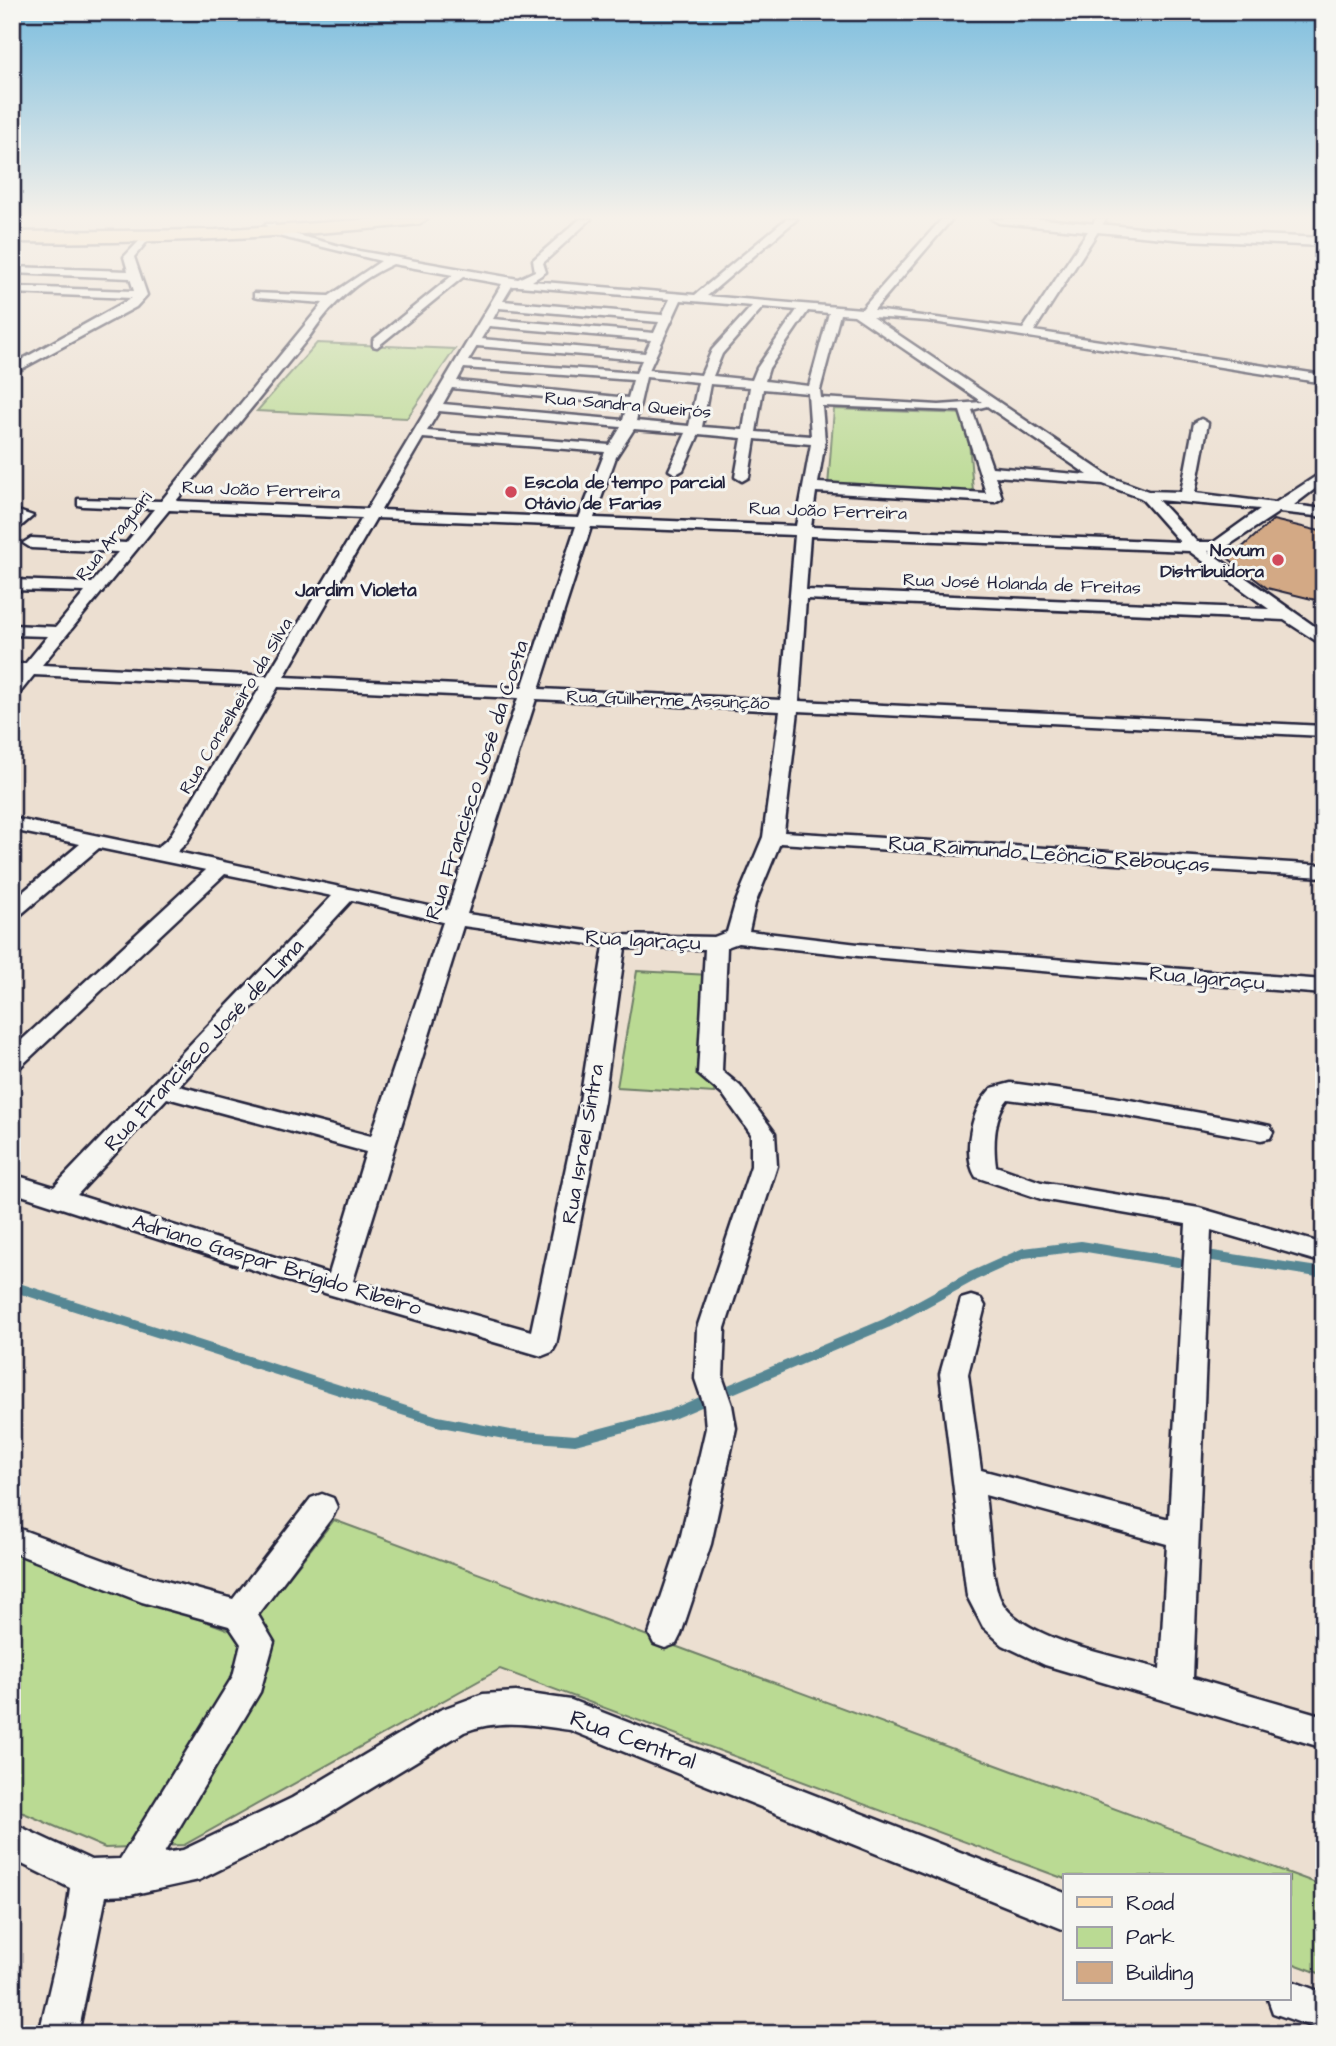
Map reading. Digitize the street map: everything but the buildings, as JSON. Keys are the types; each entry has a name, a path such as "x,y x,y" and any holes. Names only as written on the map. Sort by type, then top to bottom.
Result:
{"street":[{"path":"12,370 116,314"},
{"name":"Rua Araguari","path":"12,691 305,335 316,314"},
{"path":"377,343 411,314"},
{"name":"Rua Conselheiro da Silva","path":"161,855 177,842 489,314"},
{"path":"614,314 666,319"},
{"name":"Rua Francisco José da Costa","path":"338,1287 380,1147 457,919 585,522 609,457 621,442 644,369 668,314"},
{"path":"676,470 695,428 705,379 716,353 751,314"},
{"path":"742,477 757,385 770,355 800,314"},
{"path":"665,1634 695,1545 720,1428 711,1328 756,1198 764,1166 763,1133 732,1091 710,1074 726,940 745,904 773,837 790,704 796,594 803,529 818,441 815,396 830,321 834,314"},
{"path":"865,314 1105,480 1146,495 1187,496 1324,513"},
{"path":"889,314 1028,331 1324,379"},
{"path":"1028,331 1039,314"},
{"path":"484,322 658,337"},
{"path":"473,342 815,396 965,408 992,404"},
{"path":"460,364 644,369"},
{"path":"448,384 634,402"},
{"name":"Rua Sandra Queirós","path":"433,407 628,422 818,441"},
{"path":"809,487 995,498 965,408"},
{"path":"1187,496 1201,423"},
{"path":"417,435 615,449"},
{"path":"988,471 1105,480"},
{"name":"Rua João Ferreira","path":"83,502 803,529 1193,547 1218,546 1324,475"},
{"path":"1146,495 1193,547 1324,641"},
{"path":"12,513 26,516 12,530"},
{"path":"31,543 130,548"},
{"path":"12,585 97,588"},
{"name":"Rua José Holanda de Freitas","path":"796,594 1289,615"},
{"path":"12,630 62,632"},
{"name":"Rua Guilherme Assunção","path":"12,669 1324,731"},
{"name":"Rua Igaraçu","path":"12,824 347,893 457,919 615,941 726,940 1324,987"},
{"name":"Rua Raimundo Leôncio Rebouças","path":"773,837 1324,871"},
{"path":"12,912 95,841"},
{"path":"12,1062 221,867"},
{"name":"Rua Francisco José de Lima","path":"60,1198 347,893"},
{"name":"Rua Israel Sintra","path":"542,1345 593,1101 615,941"},
{"path":"162,1089 380,1147"},
{"path":"1261,1132 1023,1091 999,1093 995,1097 985,1126 981,1155 985,1171 992,1176 1026,1185 1199,1217 1324,1254"},
{"name":"Adriano Gaspar Brígido Ribeiro","path":"12,1184 338,1287 542,1345"},
{"path":"1176,1688 1199,1217"},
{"path":"971,1306 954,1374 983,1596 993,1619 1004,1630 1045,1650 1324,1732"},
{"path":"967,1478 1185,1536"},
{"path":"240,1615 321,1507"},
{"path":"12,1539 142,1588 240,1615 258,1642 248,1681 130,1877"},
{"name":"Rua Central","path":"12,1840 89,1878 130,1877 186,1867 304,1810 452,1721 483,1709 516,1707 572,1715 1063,1911"},
{"path":"58,2034 85,1918 89,1878"},
{"path":"1290,2000 1324,2012"}],"green space":[{"path":"317,343 455,349 407,418 257,411"},
{"path":"834,409 967,414 973,492 828,486"},
{"path":"637,971 727,976 714,1093 617,1087"},
{"path":"334,1520 1324,1886 1324,1975 1290,1962 1290,1874 1063,1874 1063,1878 500,1669 184,1845 105,1848 12,1808 12,1550 243,1635"}],"waterway":[{"path":"12,1286 437,1421 510,1435 575,1440 670,1415 887,1323 973,1276 1024,1253 1081,1246 1178,1262"},
{"path":"1213,1256 1324,1273"}],"place":[{"name":"Escola de tempo parcial Otávio de Farias","path":"511,492"},
{"name":"Novum Distribuidora","path":"1278,560"}],"district":[{"name":"Jardim Violeta","path":"356,590"}]}
